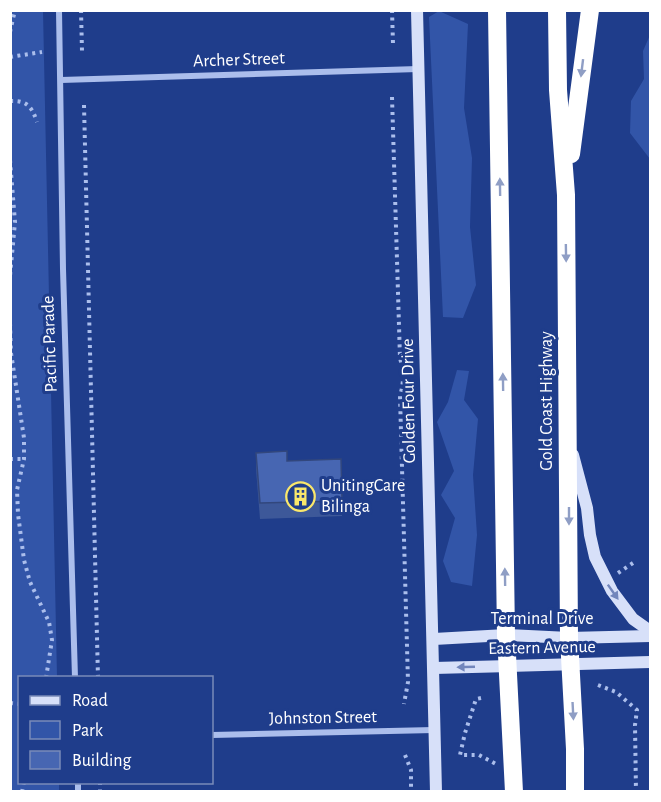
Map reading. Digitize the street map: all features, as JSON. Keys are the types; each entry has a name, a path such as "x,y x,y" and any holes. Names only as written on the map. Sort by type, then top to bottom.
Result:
{"highway":[{"path":"497,10 506,635 514,792"},
{"name":"Gold Coast Highway","path":"558,10 558,90 566,195 569,638 575,792"},
{"path":"566,195 590,10"}],"street":[{"name":"Pacific Parade","path":"59,10 63,269 75,676"},
{"name":"Golden Four Drive","path":"417,10 436,792"},
{"name":"Archer Street","path":"61,80 419,69"},
{"path":"569,436 587,508 595,557 612,591 633,619 651,631"},
{"name":"Terminal Drive","path":"434,639 506,635 569,638 651,636"},
{"name":"Eastern Avenue","path":"434,668 651,662"},
{"name":"Johnston Street","path":"213,735 435,730"}],"path":[{"path":"10,32 15,10"},
{"path":"81,10 82,51"},
{"path":"392,10 393,44"},
{"path":"10,57 42,52"},
{"name":"Golden Four Drive","path":"392,97 400,358 404,385 400,396 408,682 404,704"},
{"path":"10,101 23,102 28,105 37,122"},
{"path":"84,105 98,676"},
{"path":"10,160 15,222 10,276"},
{"path":"10,323 11,353 24,438 24,459 17,490 18,514 24,560 30,582 49,622 52,640 46,676"},
{"path":"10,459 24,459"},
{"path":"614,575 633,563"},
{"path":"598,685 616,692 637,710 635,725 636,792"},
{"path":"479,754 460,755 476,699 481,698"},
{"path":"405,755 411,770 411,792"}],"green space":[{"path":"10,11 43,11 57,676 18,676 18,784 59,784 59,791 11,791"},
{"path":"439,11 468,24 464,108 472,158 470,227 476,285 463,318 443,317 429,17"},
{"path":"650,35 650,159 630,133 631,101 644,79 643,51"},
{"path":"457,370 469,371 464,400 478,419 473,475 477,535 472,586 451,582 443,561 455,518 441,495 454,471 437,422 448,402"}],"building":[{"name":"UnitingCare Bilinga","path":"287,451 287,461 341,459 342,501 260,503 256,453"}],"place":[{"name":"UnitingCare Bilinga","path":"300,496"}]}
